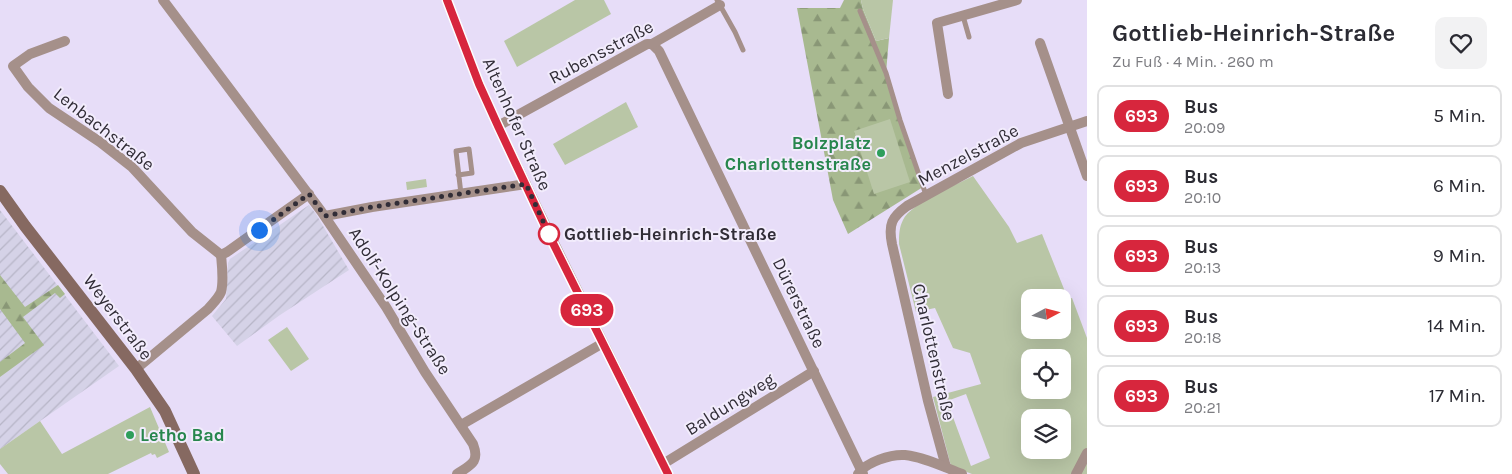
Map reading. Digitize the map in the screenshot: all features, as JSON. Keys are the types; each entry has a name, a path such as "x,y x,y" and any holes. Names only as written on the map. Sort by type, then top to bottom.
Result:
{"main road":[{"name":"Weyerstraße","path":"0,191 25,226 136,368 165,411 194,474"}],"street":[{"name":"Adolf-Kolping-Straße","path":"163,0 325,216 371,284 425,372 473,444 476,456 474,461 470,466 457,474"},
{"name":"Altenhofer Straße","path":"447,0 479,84 498,126 552,241 668,474"},
{"path":"948,94 937,23 1017,0"},
{"name":"Rubensstraße","path":"498,126 639,48 652,44 718,3"},
{"name":"Lenbachstraße","path":"65,41 30,54 13,66 28,87 49,108 100,142 132,167 192,232 221,255"},
{"path":"1040,43 1087,176"},
{"name":"Dürerstraße","path":"652,44 660,51 861,473"},
{"name":"Menzelstraße","path":"892,244 890,228 896,214 927,195 1022,144 1087,121"},
{"path":"325,216 526,184"},
{"path":"136,368 218,298 222,283 221,255 309,194"},
{"name":"Charlottenstraße","path":"892,244 928,400 946,467"},
{"path":"460,425 603,343"},
{"name":"Baldungweg","path":"663,464 814,371"},
{"path":"1076,474 1087,453"},
{"path":"861,473 868,464 877,460 904,455 946,467 962,474"}],"lane":[{"path":"718,3 743,50"},
{"path":"860,12 886,73 900,120 927,195"},
{"path":"963,16 969,37"},
{"path":"458,175 472,173 469,149 456,151 458,175 461,194"}],"shaded area":[{"path":"309,205 349,270 280,315 237,346 212,316 226,299 228,263 230,259"},
{"path":"0,210 119,366 0,449"}],"green space":[{"path":"575,0 604,0 611,14 517,67 504,41"},
{"path":"844,0 861,0 876,41 889,38 886,73 923,187 848,234 833,200 797,8 840,8"},
{"path":"861,0 893,0 889,38 876,41"},
{"path":"626,102 638,127 565,165 553,144"},
{"name":"Bolzplatz Charlottenstraße","path":"890,119 910,182 874,194 854,131"},
{"path":"973,176 1009,227 1017,243 1042,234 1064,289 1021,289 1021,339 1071,339 1072,298 1087,338 1087,474 972,474 951,466 933,397 981,384 970,353 953,348 935,308 916,312 899,244 903,220 915,207","holes":["966,394 990,458 971,466 947,401"]},
{"path":"426,179 427,187 407,190 406,182"},
{"path":"0,275 25,307 58,285 65,294 60,298 55,293 23,317 44,345 0,377 0,362 25,343 0,309"},
{"path":"287,327 309,359 291,371 268,340"},
{"name":"Letho Bad","path":"150,407 169,452 157,458 155,454 152,455 151,453 108,474 8,474 0,464 0,449 40,421 62,454"}],"bus line":[{"name":"693","path":"447,0 479,84 498,126 552,241 668,474"}],"place":[{"name":"Bolzplatz Charlottenstraße","path":"881,153"},
{"name":"Gottlieb-Heinrich-Straße","path":"549,234"},
{"name":"Letho Bad","path":"130,435"}],"route":[{"path":"259,230 309,194 325,216 526,184 549,234"}]}
